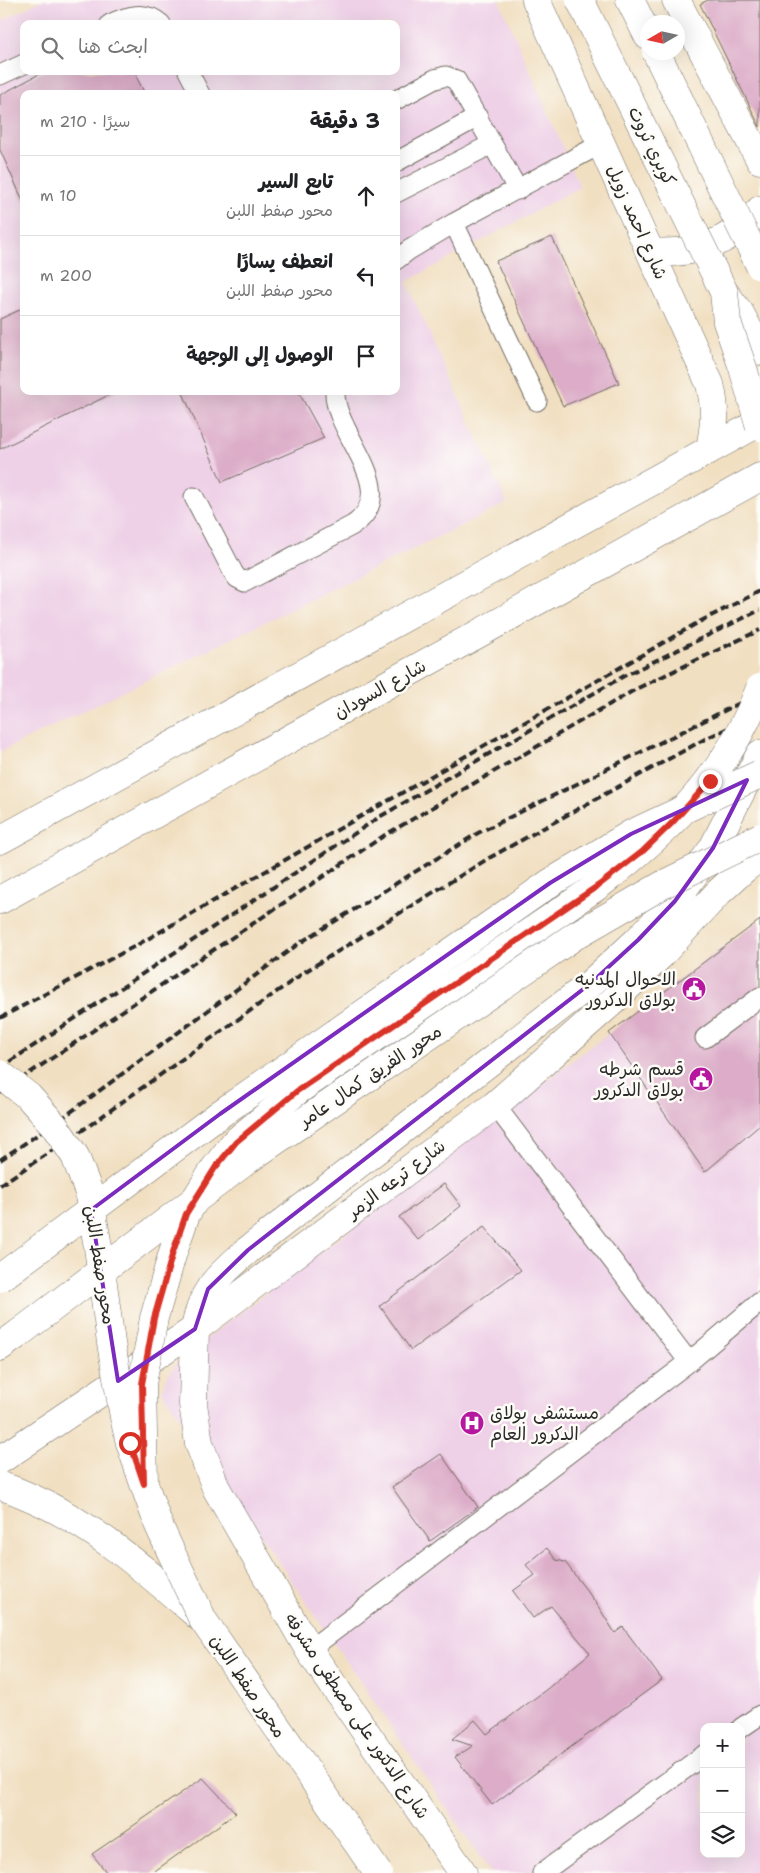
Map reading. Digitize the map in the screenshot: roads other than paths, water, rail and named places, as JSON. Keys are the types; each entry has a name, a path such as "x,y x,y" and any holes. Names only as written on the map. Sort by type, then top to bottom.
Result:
{"main road":[{"name":"شارع احمد زويل","path":"536,0 710,384 715,404 715,424 710,449"},
{"name":"كوبري ثروت","path":"580,0 724,292"},
{"path":"630,0 640,20"},
{"path":"676,0 760,160"},
{"path":"660,60 760,266"},
{"path":"651,252 679,253 693,251 713,244 732,235 749,222 760,210"},
{"path":"724,292 740,313 760,351"},
{"path":"724,292 727,322 743,368 760,428"},
{"path":"0,840 760,422"},
{"name":"شارع السودان","path":"0,900 760,477"},
{"name":"محور صفط اللبن","path":"144,1484 142,1384 154,1318 186,1214 215,1168 236,1142 297,1091 599,885 643,851 710,781 723,762 746,720 760,688"},
{"name":"شارع الدكتور على مصطفى مشرفه","path":"463,1873 309,1650 216,1488 199,1443 193,1404 195,1329 198,1310 208,1289 221,1274 248,1250 591,983 638,940 675,901 713,848 760,754"},
{"path":"0,1278 220,1114 550,883 632,834 760,774"},
{"name":"محور الفريق كمال عامر","path":"0,1347 246,1161 576,935 666,883 760,837"},
{"name":"شارع ترعه الزمر","path":"0,1460 195,1329 495,1105 613,1001 660,956 719,892 760,857"},
{"name":"محور صفط اللبن","path":"0,1074 28,1098 54,1125 75,1156 85,1182 98,1247 111,1343 124,1417 130,1443 159,1526 204,1620 378,1873"},
{"path":"0,1486 39,1501 72,1519 124,1554 204,1620"}],"lane":[{"path":"118,20 127,16 145,15 154,20"},
{"path":"0,75 20,66"},
{"path":"190,75 198,90"},
{"path":"400,98 446,76 456,80 518,190"},
{"path":"400,160 478,117"},
{"path":"400,191 492,144"},
{"path":"400,257 454,223 601,144"},
{"path":"454,223 537,401"},
{"path":"194,497 233,572 237,578 245,582 364,518 371,506 370,479 339,413 334,395"},
{"path":"705,1038 760,997"},
{"path":"495,1105 688,1362"},
{"path":"309,1650 688,1362 760,1302"},
{"path":"745,1725 760,1715"},
{"path":"542,1873 700,1759"}],"railway":[{"path":"0,1018 137,945 701,621 760,591"},
{"path":"0,1068 381,816 624,676 760,610"},
{"path":"0,1093 385,835 636,689 760,630"},
{"path":"0,1160 68,1114 298,944 478,833 760,693"},
{"path":"0,1185 80,1132 306,971 489,858 705,739 760,713"}],"place":[{"name":"الاحوال المدنيه بولاق الدكرور","path":"694,989"},
{"name":"قسم شرطه بولاق الدكرور","path":"701,1079"},
{"name":"مستشفى بولاق الدكرور العام","path":"472,1423"}]}
